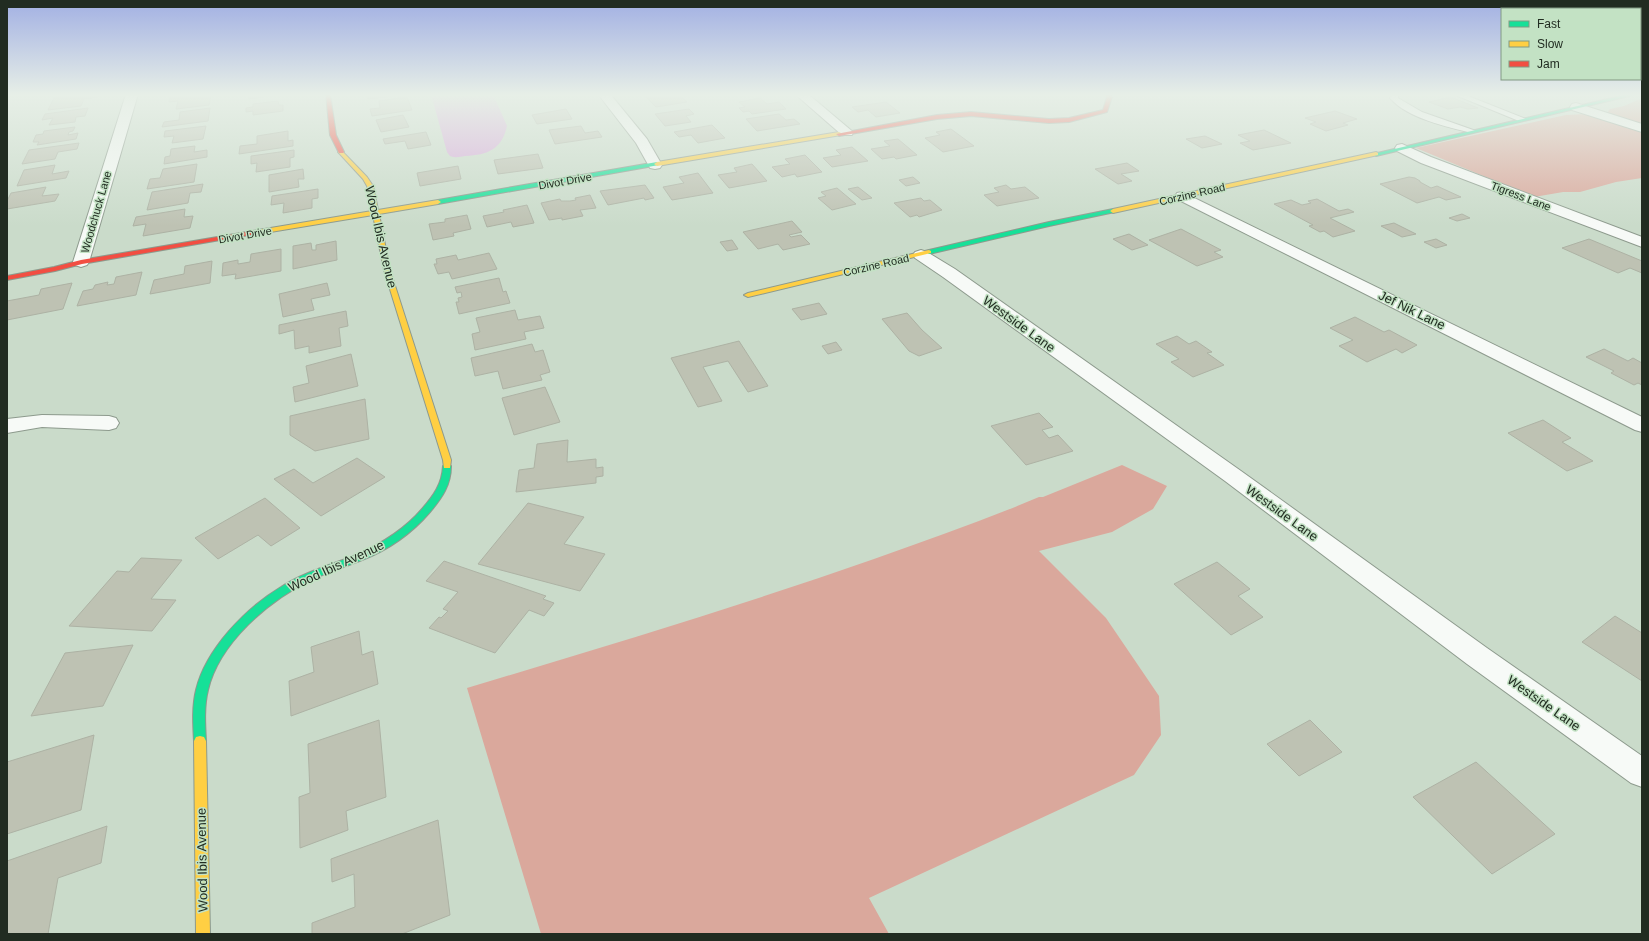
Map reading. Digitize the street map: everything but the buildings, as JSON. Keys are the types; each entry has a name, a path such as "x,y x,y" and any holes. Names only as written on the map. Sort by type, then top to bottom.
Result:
{"street":[{"name":"Woodchuck Lane","path":"81,262 119,138"},
{"name":"Wood Ibis Avenue","path":"203,934 199,713 204,684 218,654 241,626 270,600 299,581 367,554 396,538 420,518 436,499 447,479 446,460 386,270 370,186 366,178 344,158 336,145 335,138"},
{"path":"639,138 655,165"},
{"name":"Divot Drive","path":"7,278 56,269 81,262 813,138"},
{"name":"Corzine Road","path":"748,295 1050,224 1444,138"},
{"name":"Tigress Lane","path":"1402,148 1426,160 1642,242"},
{"name":"Jef Nik Lane","path":"1182,196 1642,425"},
{"name":"Westside Lane","path":"921,255 949,273 1233,476 1471,651 1642,773"},
{"path":"7,426 42,421 109,423"}],"shaded area":[{"path":"443,138 503,138 493,149 481,154 454,157 450,156 447,152"},
{"path":"1462,138 1642,138 1642,178 1616,182 1580,192 1563,192 1534,197 1416,148"},
{"path":"1122,465 1167,486 1153,509 1112,532 1039,551 1106,618 1159,696 1161,735 1134,775 869,898 889,934 541,934 467,688 672,626 874,559 1039,497 1043,497"}],"traffic: fast":[{"path":"1376,154 1446,138"},
{"path":"438,202 657,164"},
{"path":"929,252 1049,224 1113,211"},
{"path":"200,741 200,704 204,683 220,652 230,638 256,611 285,589 308,577 367,554 401,533 416,521 437,497 445,483 447,466"}],"traffic: slow":[{"path":"657,164 815,138"},
{"path":"341,152 365,178 370,186 387,270 447,460 447,466"},
{"path":"1113,211 1376,154"},
{"path":"253,233 438,202"},
{"path":"748,295 929,252"},
{"path":"200,741 203,934"}],"traffic: jam":[{"path":"334,138 341,152"},
{"path":"7,278 55,269 81,262 253,233"}]}
